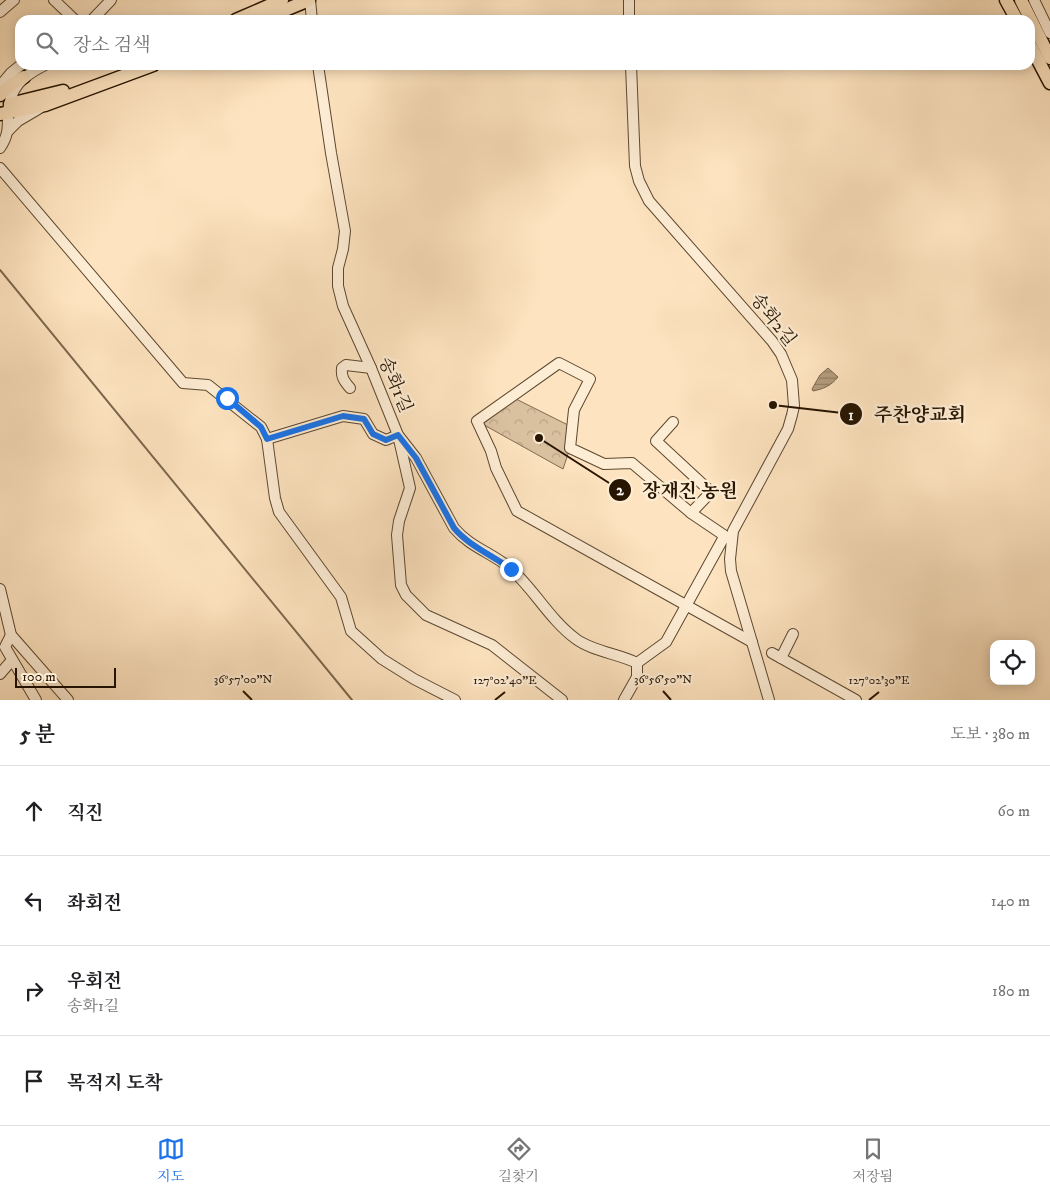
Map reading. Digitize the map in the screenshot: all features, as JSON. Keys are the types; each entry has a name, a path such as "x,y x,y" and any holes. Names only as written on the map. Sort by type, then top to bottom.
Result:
{"main road":[{"path":"248,15 282,0"},
{"path":"273,15 310,0"},
{"path":"1006,0 1014,15"},
{"path":"1021,0 1028,15"},
{"path":"1035,28 1050,58"},
{"path":"1035,54 1050,83"},
{"path":"4,106 96,81 121,70"},
{"path":"4,106 45,105 140,70"},
{"path":"4,106 12,84 23,71"}],"street":[{"path":"0,12 14,0"},
{"path":"54,0 70,15"},
{"path":"88,15 102,0"},
{"path":"97,15 111,0"},
{"path":"310,0 312,15"},
{"path":"629,0 629,15"},
{"path":"1034,0 1050,33"},
{"name":"송화1길","path":"319,70 345,231 338,268 338,286 343,306 398,435 416,458 446,513 462,537 471,545 511,569 562,626 578,640 624,656 637,663"},
{"name":"송화2길","path":"631,70 635,166 639,181 649,201 772,341 781,354 792,380 794,406 788,428 728,539 731,571 769,700"},
{"path":"0,86 10,73 23,71"},
{"path":"0,148 8,131 18,121 45,105"},
{"path":"4,106 8,131"},
{"path":"0,168 183,383 208,385 261,427 267,439 275,498 279,512 341,597 351,631 382,660 455,700"},
{"path":"624,700 637,678 637,663 666,642 687,606 728,539 691,513 632,463 604,464 570,448 574,410 590,378 559,362 477,421 491,451 496,468 518,511 687,606 752,642"},
{"path":"350,388 341,374 342,368 346,365 371,368"},
{"path":"267,439 343,416 364,419 373,434 386,440 398,435 410,482 397,535 401,585 406,595 426,615 492,644 562,700"},
{"path":"673,422 656,440 711,492 691,513"},
{"path":"0,589 11,634 68,700"},
{"path":"11,634 2,649 12,660 36,700"},
{"path":"781,658 793,634"},
{"path":"772,653 856,700"},
{"path":"0,674 12,660"}],"green space":[{"path":"512,397 572,427 570,448 563,469 477,421"}],"shaded area":[{"path":"828,368 838,377 827,387 813,391 812,389 820,375"}],"waterway":[{"path":"0,270 352,700"}],"place":[{"name":"주찬양교회","path":"773,405"},
{"name":"장재진 농원","path":"539,438"}],"route":[{"path":"227,398 261,427 267,439 343,416 364,419 373,434 386,440 398,435 416,458 454,528 471,545 511,569"}]}
